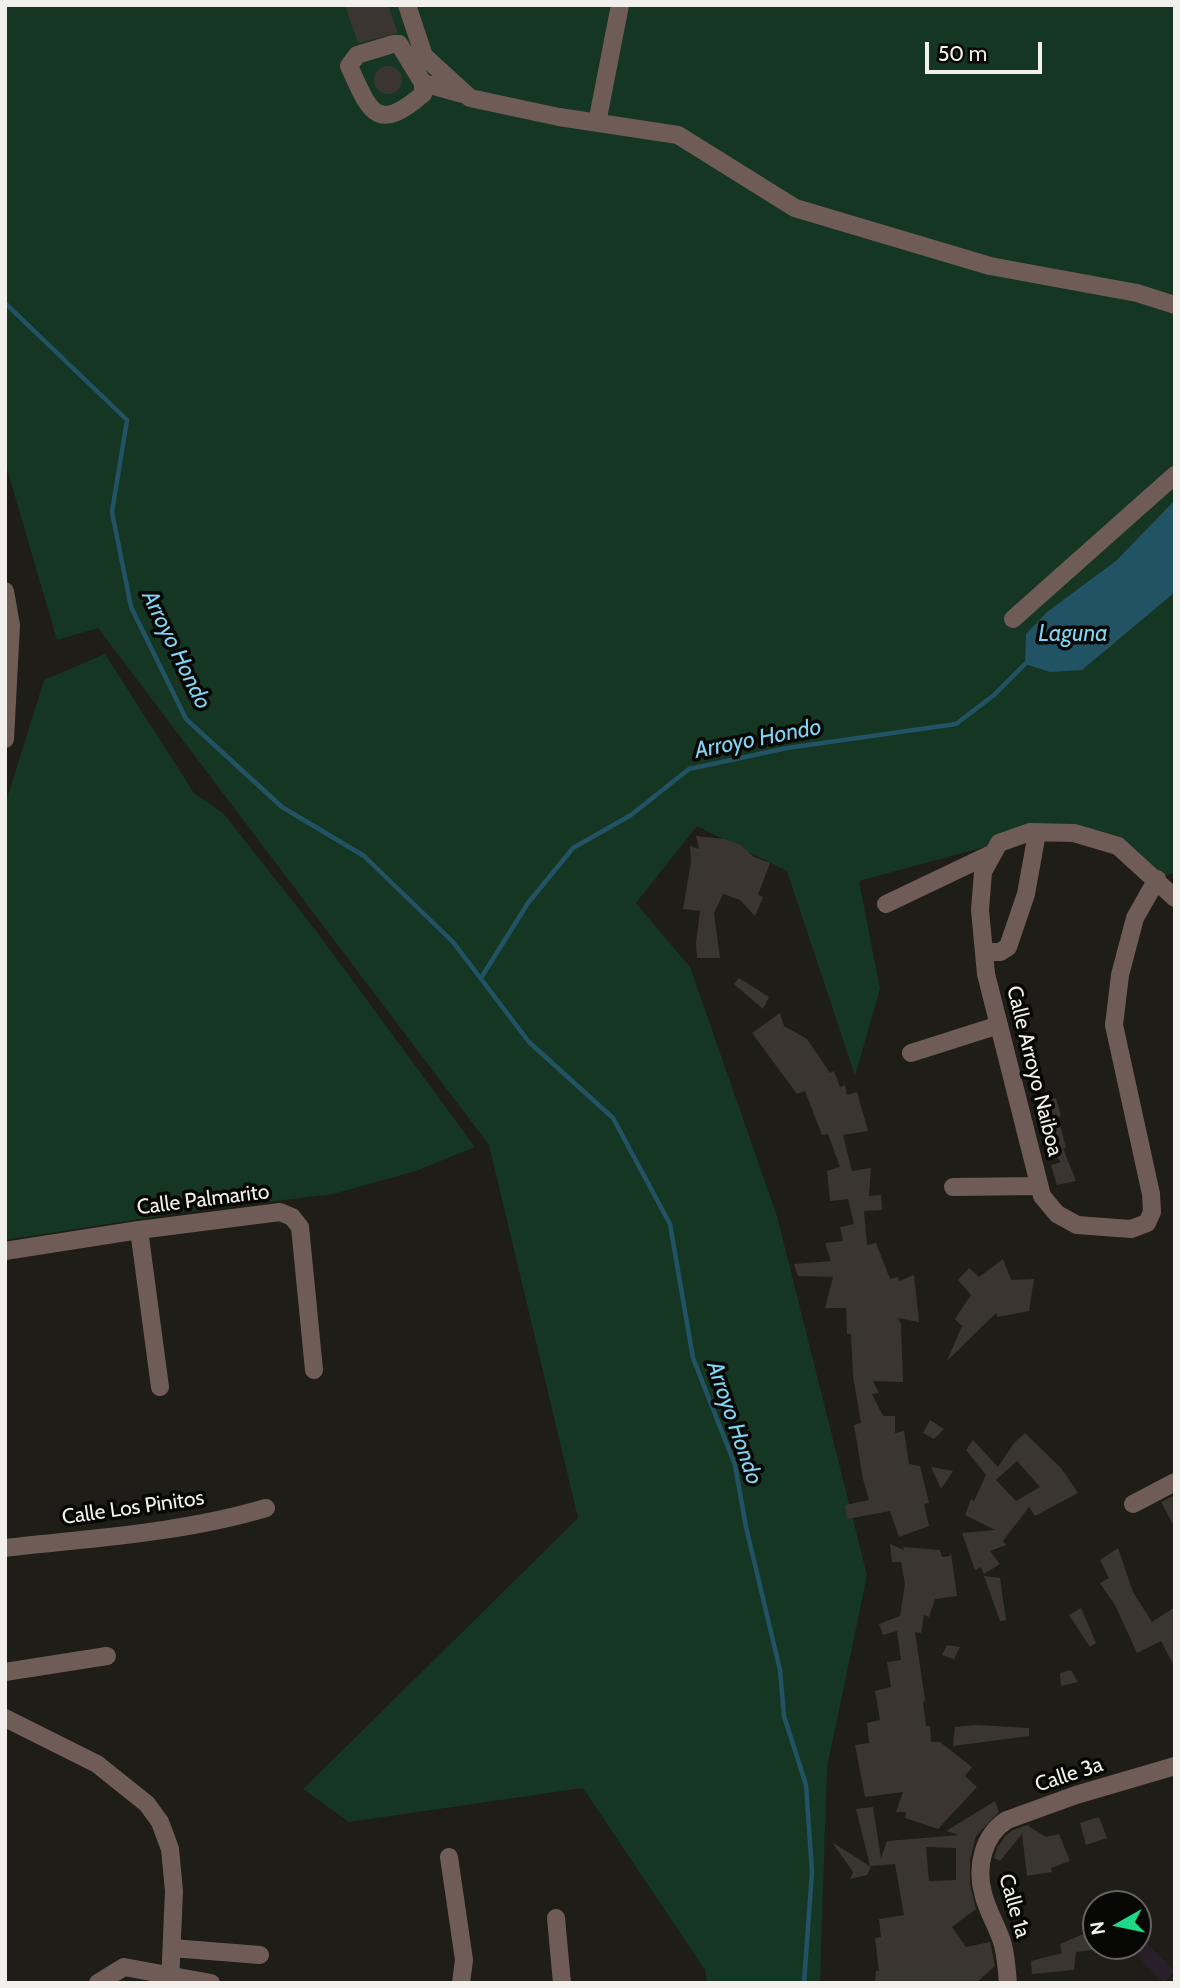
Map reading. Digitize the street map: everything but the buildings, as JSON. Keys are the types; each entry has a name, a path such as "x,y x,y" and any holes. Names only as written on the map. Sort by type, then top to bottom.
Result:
{"street":[{"path":"407,5 424,56 467,95"},
{"path":"597,123 620,5"},
{"path":"423,83 423,94 416,100 388,117 379,116 372,110 349,66 357,55 399,44 423,83 547,114 677,135 795,208 990,266 1137,293 1175,305"},
{"path":"1013,618 1175,475"},
{"path":"5,591 11,625 5,740"},
{"path":"886,904 1030,832 1074,833 1118,846 1175,898"},
{"path":"984,952 1000,952 1008,947 1026,894 1037,833"},
{"name":"Calle Arroyo Naiboa","path":"996,848 983,872 980,910 986,974 1042,1196 1057,1214 1077,1225 1131,1229 1147,1223 1152,1212 1151,1194 1114,1025 1120,975 1135,918 1157,879"},
{"path":"911,1053 999,1025"},
{"path":"953,1187 1039,1186"},
{"name":"Calle Palmarito","path":"5,1251 280,1212 292,1217 299,1227 314,1370"},
{"path":"139,1230 160,1387"},
{"path":"1133,1504 1175,1482"},
{"name":"Calle Los Pinitos","path":"5,1548 152,1530 238,1516 265,1508"},
{"path":"5,1672 107,1656"},
{"path":"5,1718 97,1764 147,1804 160,1822 170,1849 174,1891 170,1979"},
{"name":"Calle 3a","path":"987,1842 998,1826 1007,1820 1076,1795 1175,1766"},
{"name":"Calle 1a","path":"987,1842 980,1873 983,1894 1002,1942 1008,1983"},
{"path":"449,1857 464,1960 461,1983"},
{"path":"556,1918 562,1983"},
{"path":"172,1948 260,1955"},
{"path":"98,1983 124,1967 170,1979 211,1983"}],"shaded area":[{"path":"1152,1949 1175,1971 1164,1983 1141,1960 1152,1960"}],"green space":[{"path":"5,5 1175,5 1175,873 1162,876 1062,826 859,881 880,989 855,1076 787,871 697,826 636,903 690,967 777,1216 867,1575 827,1768 820,1983 707,1983 705,1970 583,1788 349,1822 303,1789 578,1518 489,1145 98,628 57,640 5,462"},
{"path":"105,654 194,793 224,814 317,932 475,1147 416,1171 333,1194 185,1212 5,1240 5,805 44,680"}],"water":[{"name":"Laguna","path":"1175,500 1175,592 1082,670 1050,672 1025,664 1026,634 1047,612 1116,561"}],"waterway":[{"name":"Arroyo Hondo","path":"5,303 127,420 112,512 131,607 186,719 282,807 364,856 453,942 529,1042 613,1118 670,1224 693,1358 735,1465 746,1527 780,1670 784,1716 806,1785 812,1872 804,1983"},
{"name":"Arroyo Hondo","path":"481,978 528,903 573,848 631,815 689,769 787,748 956,724 994,695 1025,664"}]}
